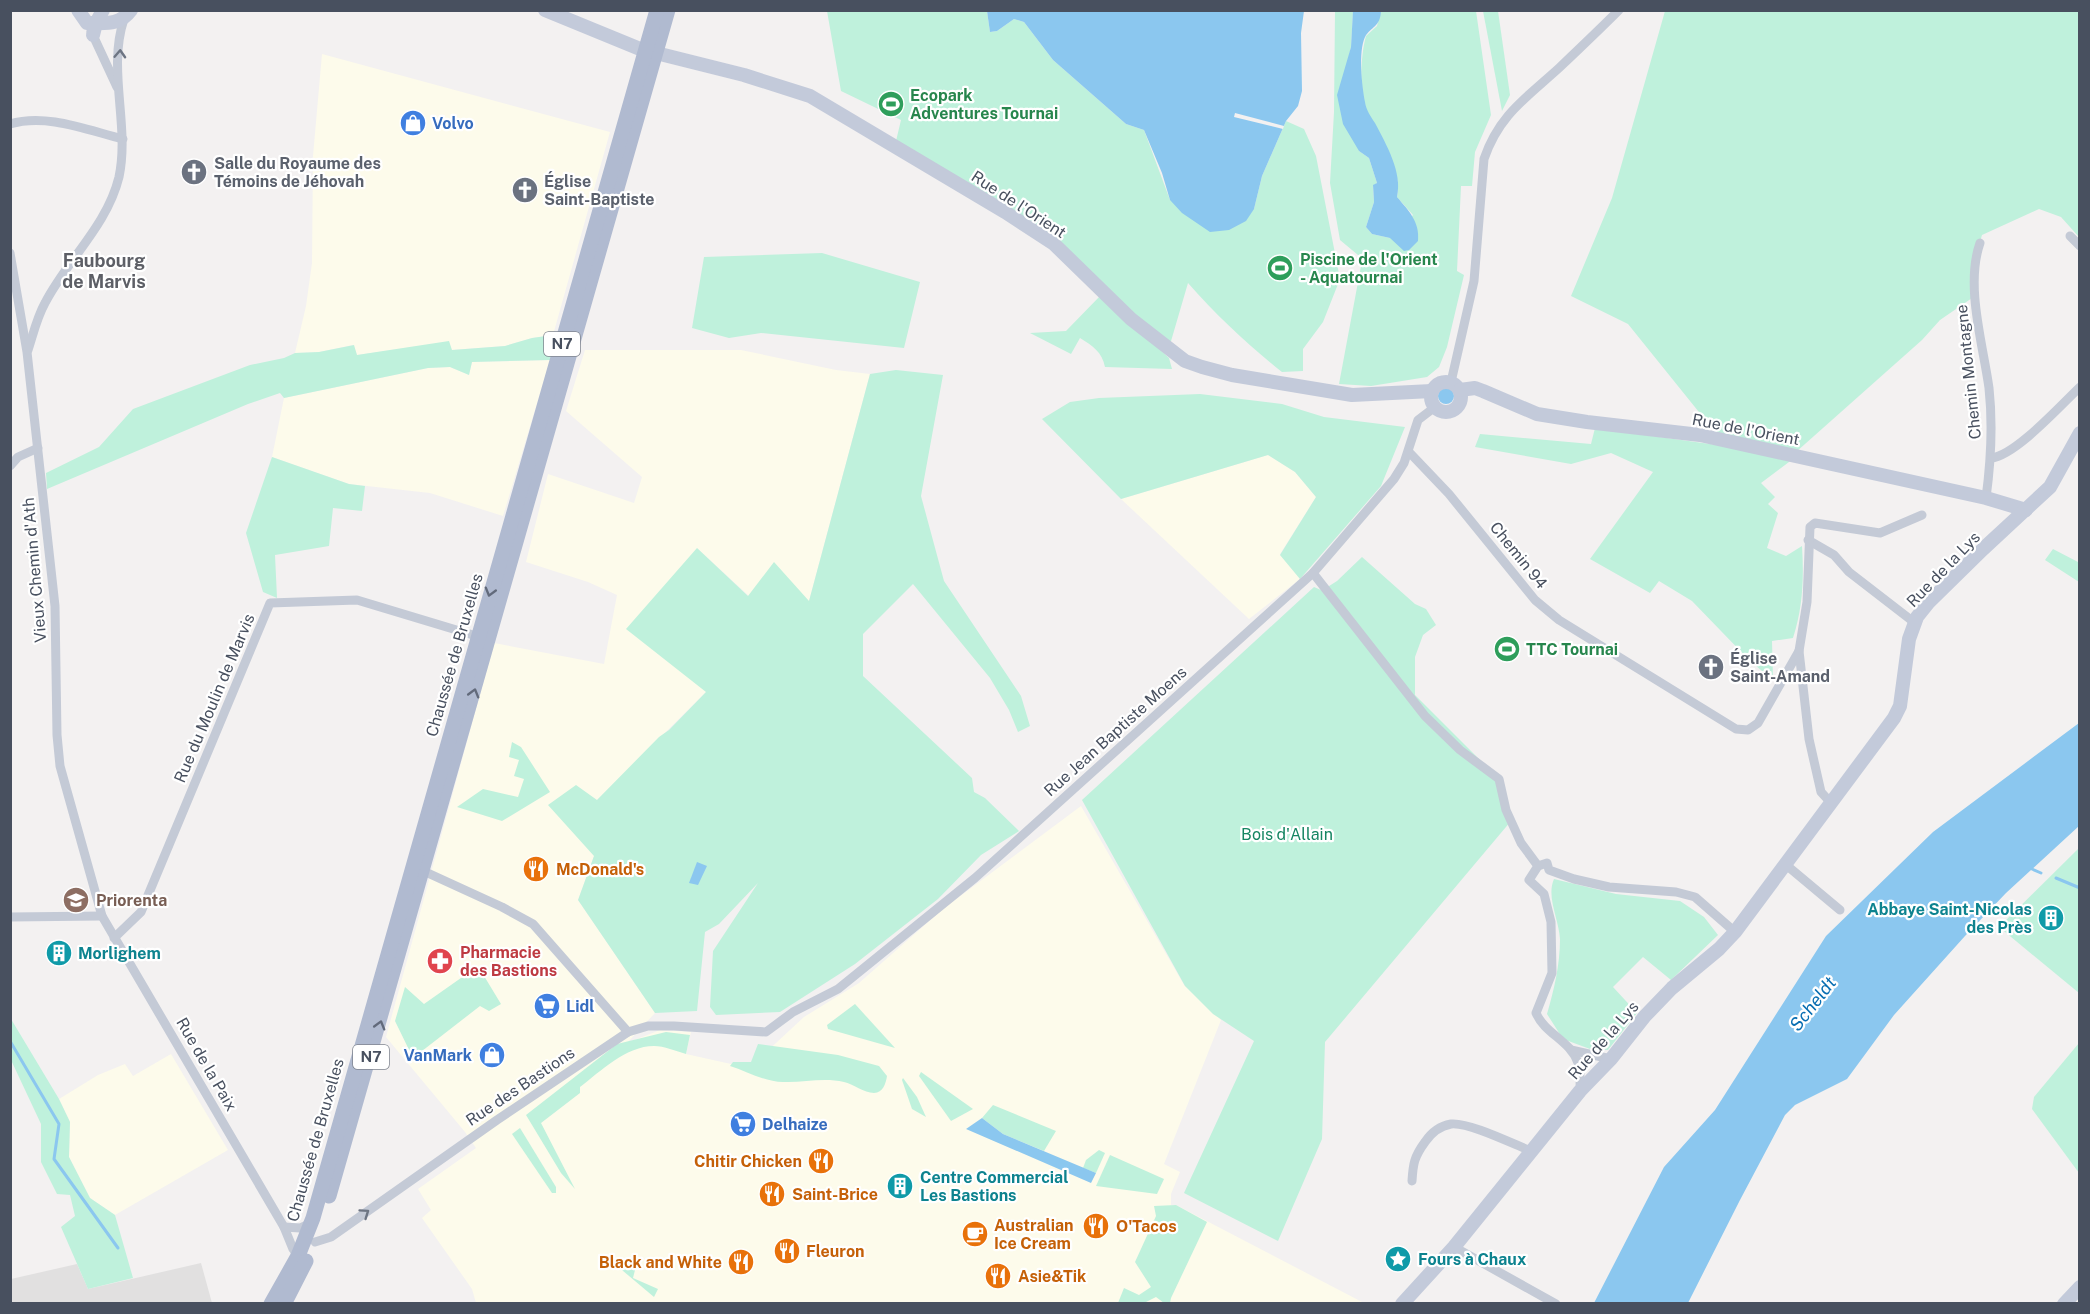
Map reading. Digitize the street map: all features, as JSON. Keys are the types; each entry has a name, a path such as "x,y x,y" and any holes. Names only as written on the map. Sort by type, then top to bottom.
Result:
{"main road":[{"name":"Chaussée de Bruxelles","path":"651,52 657,10"},
{"name":"Chaussée de Bruxelles","path":"271,1304 298,1256 311,1223 418,868 651,52 668,10"},
{"name":"Chaussée de Bruxelles","path":"284,1304 315,1242 371,1056 418,868"}],"street":[{"path":"78,10 92,27 118,89"},
{"path":"92,27 103,10"},
{"name":"Rue de l'Orient","path":"545,10 651,52 788,88 810,96 1005,212 1054,244 1131,319 1185,361 1202,368 1232,375 1352,395 1432,391"},
{"path":"1455,386 1438,384 1432,391 1431,399 1435,407 1445,412 1456,408 1461,398 1455,386 1473,281 1484,159 1488,146 1502,122 1518,104 1619,10"},
{"path":"92,27 110,23 128,15"},
{"path":"27,352 44,303 102,217 112,198 122,157 122,114 118,89 121,29 128,15"},
{"path":"10,124 27,119 54,122 123,139"},
{"path":"2070,236 2079,246"},
{"name":"Chemin Montagne","path":"1980,243 1976,255 1975,296 1976,316 1989,388 1991,458 1986,498"},
{"name":"Vieux Chemin d'Ath","path":"10,253 27,352 55,606 57,735 60,766 102,916"},
{"name":"Rue de l'Orient","path":"1455,386 1475,388 1537,414 1700,435 1986,498 2026,510"},
{"path":"1991,458 1999,457 2026,438 2079,387"},
{"name":"Rue Jean Baptiste Moens","path":"766,1032 793,1012 838,989 975,878 1313,573 1394,479 1409,452 1418,420 1435,407"},
{"name":"Rue de la Lys","path":"1402,1304 1454,1247 1580,1091 1611,1059 1645,1016 1672,988 1719,950 1735,932 1894,718 1900,706 1910,639 1917,617 1929,602 2050,487 2079,433"},
{"path":"10,466 18,457 38,448"},
{"name":"Chemin 94","path":"1409,452 1420,461 1481,532 1534,600 1559,620 1736,729 1748,730 1758,723 1799,651"},
{"path":"1832,804 1821,792 1809,739 1799,651 1807,602 1810,527 1815,523 1880,533 1922,515"},
{"path":"1808,540 1834,555 1849,572 1915,622"},
{"path":"1313,573 1425,716 1460,750 1499,779 1509,816 1521,843 1538,866"},
{"name":"Rue du Moulin de Marvis","path":"114,938 141,912 270,603 357,600 483,638"},
{"path":"1580,1091 1578,1064 1571,1050 1541,1024 1536,1013 1552,973 1551,922 1544,894 1529,880 1538,866 1547,863 1550,870 1574,879 1609,887 1676,892 1695,897 1735,932"},
{"path":"1785,864 1840,910"},
{"path":"418,868 533,924 628,1032"},
{"path":"10,917 102,916"},
{"name":"Rue de la Paix","path":"102,916 182,1050 284,1227 292,1249 298,1256"},
{"name":"Rue des Bastions","path":"315,1242 331,1237 497,1120 628,1032 648,1026 674,1026 766,1032"},
{"path":"1571,1050 1611,1059"},
{"path":"1412,1181 1413,1162 1420,1149 1432,1132 1448,1124 1458,1124 1475,1129 1531,1151"},
{"path":"284,1227 300,1228 311,1223"},
{"path":"1454,1247 1556,1304"},
{"path":"2064,1304 2079,1287"}],"shaded area":[{"path":"322,54 610,132 553,335 505,346 451,350 449,342 357,355 353,345 319,352 295,353 306,306 312,263 313,156"},
{"path":"585,350 741,350 836,370 870,374 809,601 749,596 697,548 706,692 597,800 594,856 578,900 655,1013 627,1043 660,1030 691,1032 686,1054 749,1068 804,1017 859,983 943,909 1081,806 1184,985 1221,1020 1164,1164 1180,1172 1171,1194 1171,1205 1176,1205 1364,1303 476,1303 472,1289 422,1218 431,1210 418,1189 476,1148 386,1037 494,643 604,664 617,595 588,582 526,562 548,474 634,503 642,477 566,411"},
{"path":"550,360 503,516 430,493 349,484 272,457 284,398 428,368 450,367 469,375 472,362"},
{"path":"1268,455 1295,472 1316,497 1280,554 1300,579 1249,619 1121,499"},
{"path":"171,1054 228,1150 115,1215 90,1198 69,1157 70,1122 59,1099 98,1075 125,1064 133,1076"},
{"path":"201,1263 212,1303 11,1304 11,1279 77,1264 88,1289"}],"green space":[{"path":"827,11 987,11 990,32 997,31 1014,19 1024,22 1053,60 1126,124 1144,130 1170,200 1254,209 1262,176 1286,121 1304,129 1316,156 1340,279 1323,322 1303,349 1303,371 1282,372 1233,330 1188,283 1169,348 1045,231 896,141 901,120 841,91"},
{"path":"1335,11 1353,11 1351,47 1347,65 1359,151 1369,158 1377,183 1373,186 1374,202 1366,227 1372,234 1390,238 1413,215 1397,197 1398,186 1393,163 1363,99 1361,71 1366,36 1377,26 1381,11 1476,11 1491,115 1475,152 1472,186 1461,186 1457,271 1464,275 1447,347 1439,367 1427,377 1371,386 1339,384 1361,266 1379,264 1364,260 1340,240 1330,183 1334,112"},
{"path":"1483,11 1498,11 1510,95 1502,111"},
{"path":"1665,11 2079,11 2079,237 2061,217 2039,209 1982,235 1976,255 1975,296 1940,320 1922,340 1796,452 1715,432 1628,324 1571,296 1612,198"},
{"path":"822,253 920,282 904,348 761,333 729,338 692,328 704,257"},
{"path":"1101,295 1169,358 1172,369 1105,367 1102,357 1096,350 1080,338 1071,354 1030,333 1066,331"},
{"path":"553,335 555,342 550,360 472,362 469,375 450,367 428,368 284,398 280,393 248,404 47,489 46,473 99,447 133,409 250,365 284,358 295,353 319,352 354,345 357,355 449,341 452,350 505,346"},
{"path":"896,370 943,375 921,496 944,581 1021,696 1030,726 1018,732 1009,710 990,678 913,584 863,634 863,676 972,778 974,792 985,798 1019,831 981,855 938,899 855,964 780,1012 716,1015 710,1007 713,951 758,883 719,924 705,932 697,1011 655,1013 578,900 594,856 548,805 576,785 597,800 706,692 626,629 697,548 748,596 774,562 809,601 870,374"},
{"path":"1200,394 1282,404 1324,417 1405,427 1381,486 1300,579 1280,555 1316,497 1295,472 1268,455 1121,499 1042,419 1070,402 1099,398"},
{"path":"1595,428 1797,456 1761,483 1775,497 1768,504 1778,513 1767,548 1786,556 1802,546 1803,581 1799,615 1793,638 1772,641 1773,680 1750,661 1692,601 1659,581 1650,593 1590,559 1653,472 1611,453 1571,464 1475,447 1480,434 1591,444"},
{"path":"272,457 349,484 365,486 362,511 333,508 329,546 275,555 277,598 263,592 246,533"},
{"path":"2053,549 2079,561 2079,582 2045,560"},
{"name":"Bois d'Allain","path":"1362,557 1415,604 1426,609 1436,625 1423,635 1415,657 1415,695 1499,779 1511,821 1325,1042 1322,1139 1278,1241 1184,1193 1254,1041 1213,1014 1185,986 1082,800 1314,587 1321,590 1339,611 1326,588 1337,581"},
{"path":"512,742 521,747 550,792 502,821 457,807 483,789 518,797 524,779 514,776 519,760 509,757"},
{"path":"2079,848 2079,993 1999,927"},
{"path":"1554,879 1616,894 1680,901 1704,917 1718,935 1671,980 1643,957 1613,987 1637,1013 1608,1050 1590,1049 1563,1039 1547,1014 1560,949 1559,931 1551,893"},
{"path":"478,966 501,1004 489,1011 480,1006 413,1058 395,1021 405,987 424,1004"},
{"path":"855,1004 895,1048 828,1029 827,1025"},
{"path":"11,1019 59,1099 70,1122 69,1157 90,1198 115,1215 133,1278 88,1289 61,1227 75,1216 70,1195 57,1194 41,1162 41,1124 11,1060"},
{"path":"666,1032 690,1035 686,1054 654,1046 634,1050 605,1067 580,1087 580,1093 541,1123 575,1189 561,1173 526,1115 617,1044"},
{"path":"2079,1043 2079,1173 2032,1109 2034,1097"},
{"path":"758,1044 838,1055 879,1066 887,1076 886,1082 882,1089 874,1093 836,1081 776,1082 730,1066 733,1062 751,1062"},
{"path":"921,1072 973,1109 951,1121 919,1076"},
{"path":"903,1078 917,1097 926,1117 912,1109"},
{"path":"993,1105 1056,1131 1044,1151 1003,1134 982,1118"},
{"path":"520,1128 556,1187 556,1193 552,1193 512,1134"},
{"path":"1099,1150 1105,1153 1096,1173 1083,1168 1086,1160"},
{"path":"1110,1155 1164,1179 1157,1194 1096,1186"},
{"path":"1176,1205 1207,1222 1170,1303 1164,1303 1156,1297 1144,1303 1118,1303 1124,1288 1139,1295 1151,1287 1135,1262 1156,1216 1154,1206"},
{"path":"615,1261 635,1270 633,1278 658,1289 654,1297 616,1265"}],"water":[{"path":"1353,10 1381,11 1379,21 1367,33 1363,43 1361,60 1363,87 1366,108 1396,169 1397,197 1413,217 1417,228 1418,241 1409,250 1404,251 1390,238 1372,234 1366,227 1374,202 1373,185 1377,183 1369,158 1359,151 1343,124 1337,95 1351,47"},
{"path":"987,11 1304,11 1301,33 1302,91 1298,106 1286,121 1262,176 1254,209 1246,221 1229,230 1210,232 1182,213 1170,200 1162,173 1144,130 1126,124 1053,60 1024,22 1014,19 997,31 990,32"},
{"path":"1443,388 1449,388 1454,396 1452,402 1443,404 1438,399 1438,393"},
{"name":"Scheldt","path":"2079,723 2079,826 2006,893 1965,936 1894,1015 1847,1079 1795,1105 1785,1115 1688,1303 1594,1303 1664,1167 1715,1110 1826,936 1933,832"},
{"path":"697,862 707,866 698,885 689,883"},
{"path":"982,1118 1003,1134 1096,1173 1091,1183 966,1129"}],"pier":[{"path":"1235,113 1284,126 1283,129 1234,117"}],"waterway":[{"path":"2032,869 2041,873"},
{"path":"2056,878 2080,888"},
{"path":"10,1041 59,1124 54,1159 118,1248"}],"place":[{"name":"Ecopark Adventures Tournai","path":"891,104"},
{"name":"Volvo","path":"413,123"},
{"name":"Salle du Royaume des Témoins de Jéhovah","path":"194,172"},
{"name":"Église Saint-Baptiste","path":"525,190"},
{"name":"Piscine de l'Orient - Aquatournai","path":"1280,268"},
{"name":"TTC Tournai","path":"1507,649"},
{"name":"Église Saint-Amand","path":"1711,667"},
{"name":"McDonald's","path":"536,869"},
{"name":"Priorenta","path":"76,900"},
{"name":"Abbaye Saint-Nicolas des Près","path":"2051,918"},
{"name":"Morlighem","path":"59,953"},
{"name":"Pharmacie des Bastions","path":"440,961"},
{"name":"Lidl","path":"547,1006"},
{"name":"VanMark","path":"492,1055"},
{"name":"Delhaize","path":"743,1124"},
{"name":"Chitir Chicken","path":"821,1161"},
{"name":"Centre Commercial Les Bastions","path":"900,1186"},
{"name":"Saint-Brice","path":"772,1194"},
{"name":"O'Tacos","path":"1096,1226"},
{"name":"Australian Ice Cream","path":"975,1234"},
{"name":"Fleuron","path":"787,1251"},
{"name":"Fours à Chaux","path":"1398,1259"},
{"name":"Black and White","path":"741,1262"},
{"name":"Asie&Tik","path":"998,1276"}],"district":[{"name":"Faubourg de Marvis","path":"104,271"}]}
